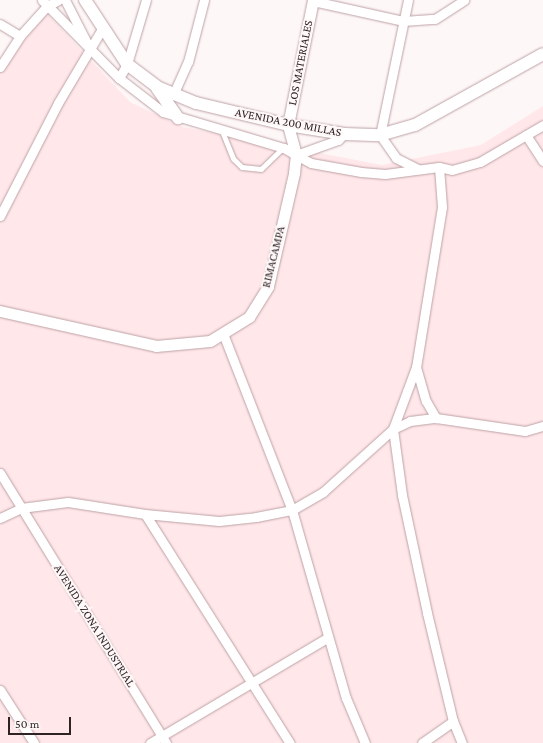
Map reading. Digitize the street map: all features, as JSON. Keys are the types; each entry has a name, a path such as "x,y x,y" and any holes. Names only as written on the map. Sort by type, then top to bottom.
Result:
{"main road":[{"name":"AVENIDA 200 MILLAS","path":"85,0 102,29 127,64 157,87 173,95 288,125 344,134 380,135 414,125 543,54"},
{"path":"157,87 178,118"}],"street":[{"path":"0,67 20,36 44,4 58,0"},
{"path":"65,0 90,49"},
{"path":"119,78 127,64 146,0"},
{"path":"173,95 188,62 204,0"},
{"path":"313,0 403,21 435,19 464,0"},
{"name":"LOS MATERIALES","path":"288,125 313,0"},
{"path":"408,0 380,135 396,158 418,169"},
{"path":"44,4 119,78 158,108 178,118 284,148 312,163 361,172 384,174 438,167 463,169 526,136 543,125"},
{"path":"0,24 20,36"},
{"path":"0,216 102,29"},
{"name":"RIMACAMPA","path":"0,311 156,346 203,343 224,336 249,317 268,286 296,155 288,125"},
{"path":"296,155 338,140 344,134"},
{"path":"526,136 543,161"},
{"path":"438,167 442,207 416,367 393,429 402,495 453,721 462,743"},
{"path":"224,336 292,510 327,638 346,698 365,743"},
{"path":"416,367 426,401 436,418"},
{"path":"0,518 21,508 68,502 145,514 219,521 292,510 323,492 393,429 410,421 436,418 525,431 543,426"},
{"name":"AVENIDA ZONA INDUSTRIAL","path":"0,473 164,740"},
{"path":"145,514 249,681 290,743"},
{"path":"150,743 164,740 249,681 327,638"},
{"path":"0,690 34,743"},
{"path":"422,743 453,721"}],"lane":[{"path":"222,130 234,160 242,167 261,169 284,148"}],"shaded area":[{"path":"40,6 130,102 183,127 382,165 481,145 543,106 543,743 0,743 0,71"}]}
